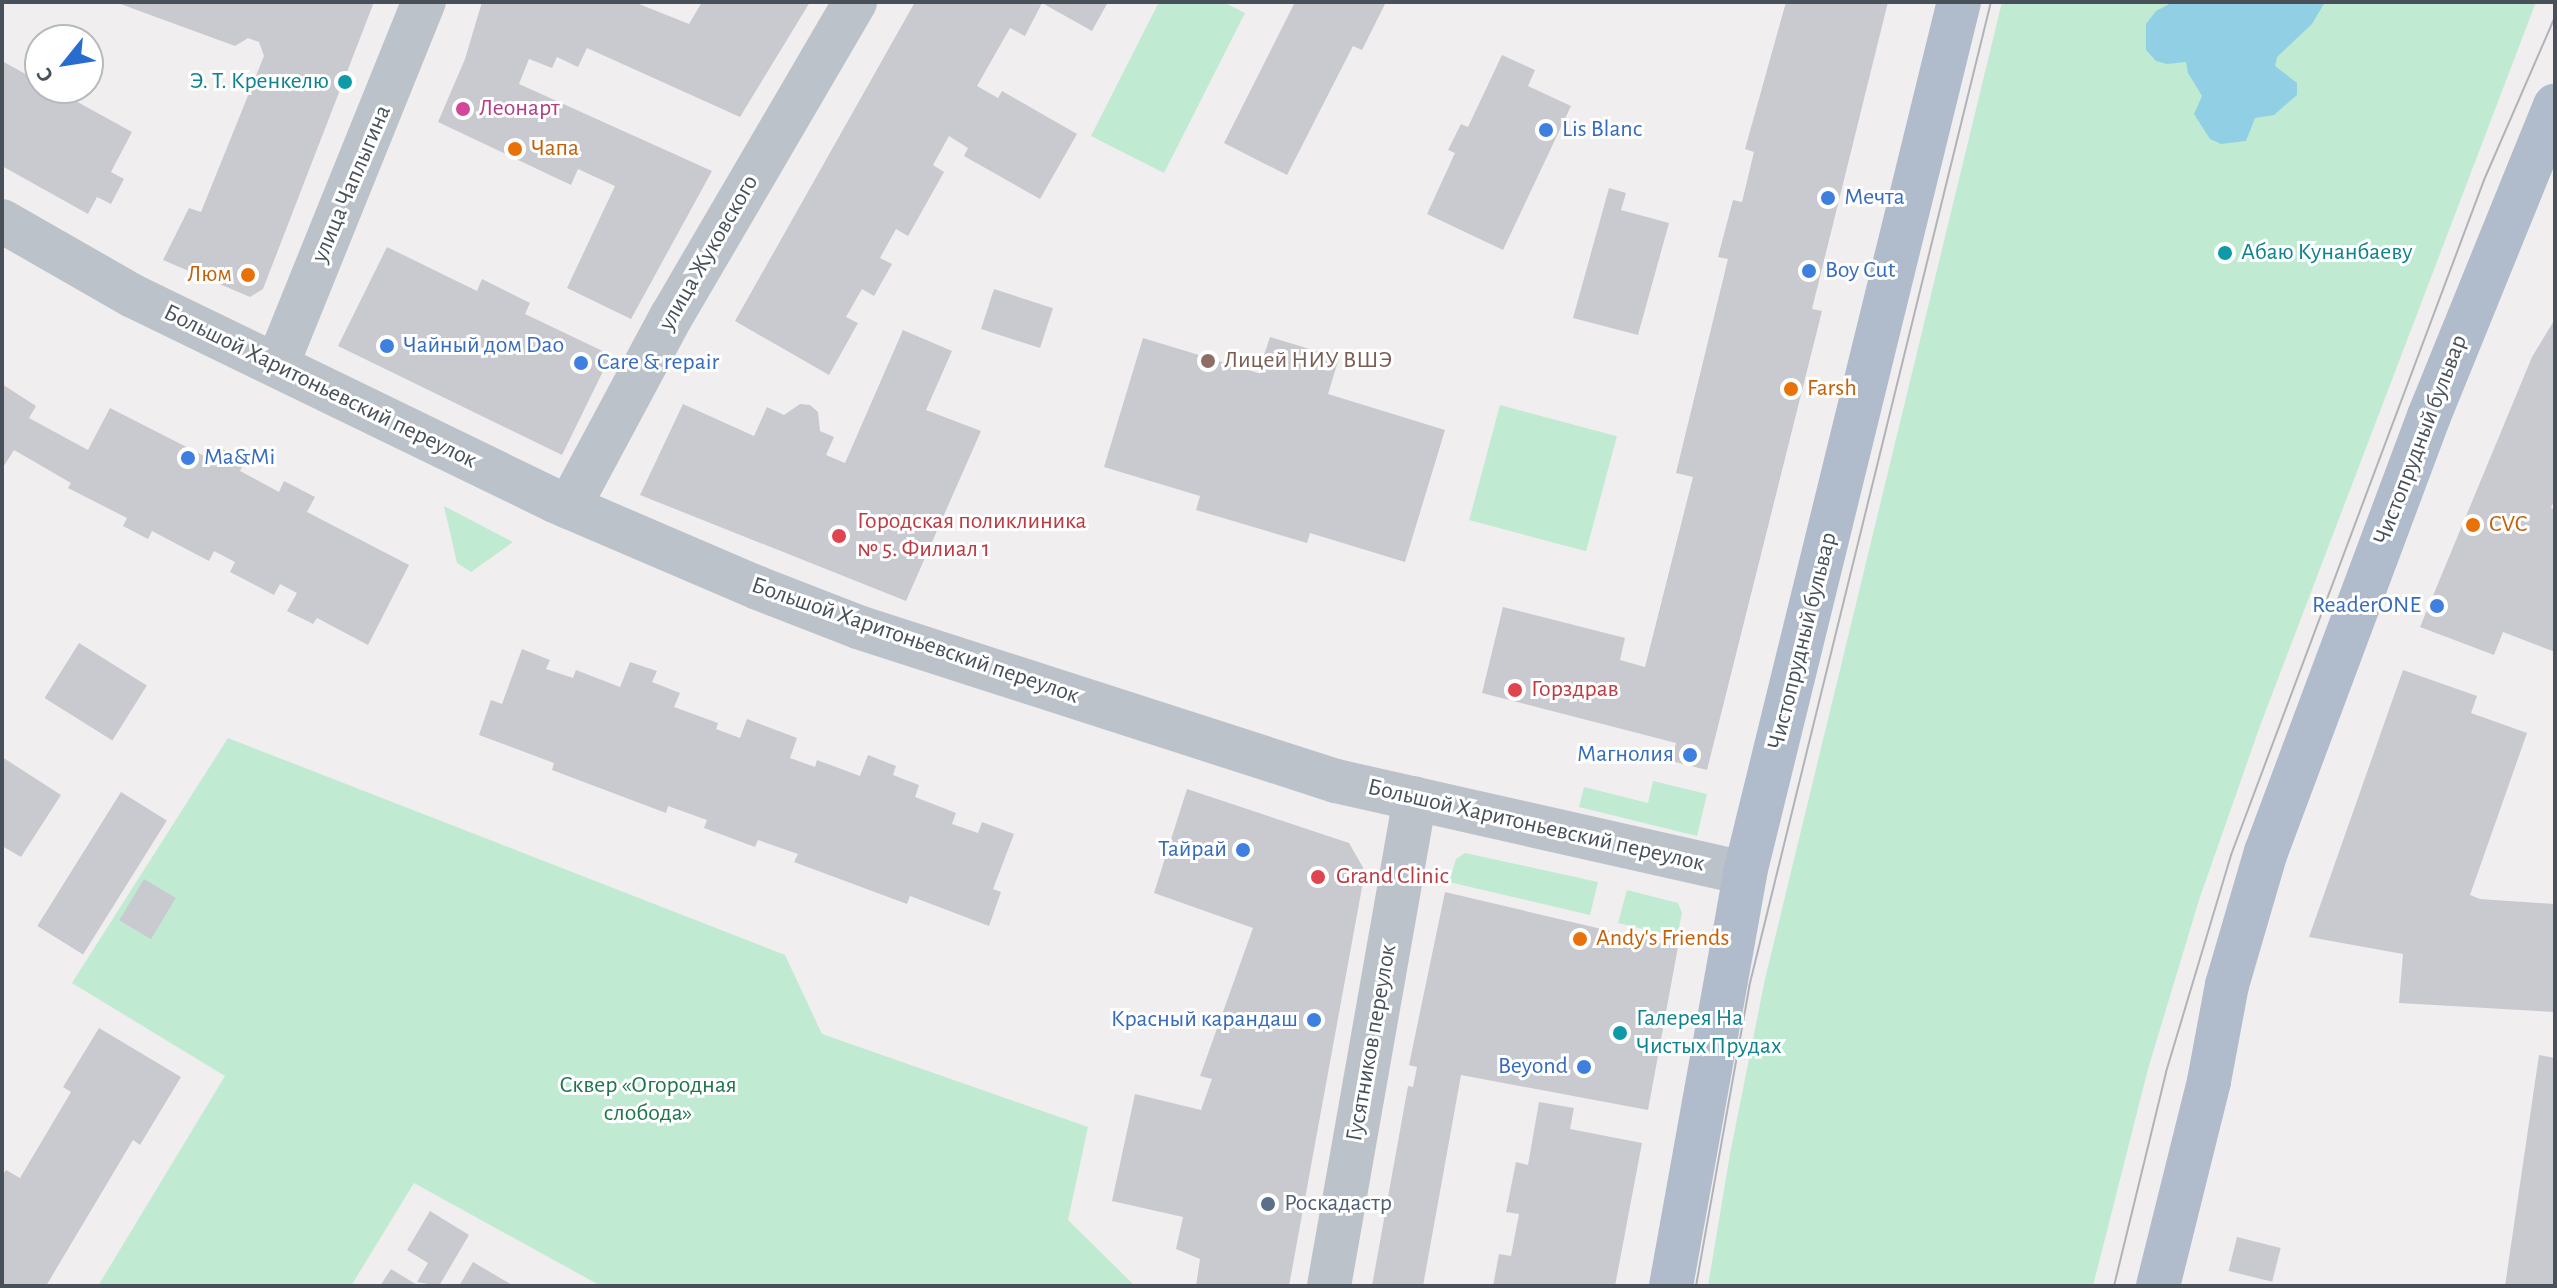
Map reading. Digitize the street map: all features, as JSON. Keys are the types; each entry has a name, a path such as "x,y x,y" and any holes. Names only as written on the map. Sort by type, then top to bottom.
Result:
{"main road":[{"name":"Чистопрудный бульвар","path":"1671,1286 1745,873 1959,2"},
{"name":"Чистопрудный бульвар","path":"2158,1286 2209,1081 2227,985 2266,852 2424,430 2555,106"}],"street":[{"name":"улица Чаплыгина","path":"277,365 424,2"},
{"name":"улица Жуковского","path":"569,507 671,317 855,2"},
{"name":"Большой Харитоньевский переулок","path":"2,221 133,296 569,507 858,627 1336,781 1745,873"},
{"name":"Гусятников переулок","path":"1329,1286 1415,799"}],"green space":[{"path":"1159,2 1223,2 1245,13 1164,173 1091,136"},
{"path":"2002,2 2536,2 2260,726 2199,900 2148,1069 2093,1286 1708,1286 1730,1154 1765,979"},
{"path":"1500,405 1617,436 1586,551 1469,520"},
{"path":"444,506 513,542 471,572 457,563"},
{"name":"Сквер «Огородная слобода»","path":"228,738 785,955 822,1034 1088,1127 1068,1220 1135,1286 601,1286 414,1183 351,1286 98,1286 225,1076 72,983"},
{"path":"1653,781 1707,794 1697,836 1579,807 1584,787 1648,803"},
{"path":"1465,853 1598,882 1590,915 1449,882 1456,859"},
{"path":"1627,890 1678,903 1682,913 1677,937 1618,923"}],"water":[{"path":"2173,2 2325,2 2312,24 2277,57 2275,66 2297,83 2297,95 2274,115 2255,118 2246,141 2221,144 2210,139 2194,114 2202,96 2188,73 2186,62 2167,64 2156,61 2146,50 2146,24 2156,11"}],"building":[{"path":"115,2 374,2 263,289 250,297 163,260 189,208 201,212 264,56 259,42 248,38 235,46"},
{"path":"482,2 634,2 689,24 702,2 810,2 740,117 587,48 578,67 557,57 552,68 529,59 519,84 712,171 631,319 567,288 615,186 578,169 571,185 438,122 465,59"},
{"path":"915,2 1108,2 1092,31 1042,3 1025,36 1010,28 977,86 998,98 1002,91 1077,134 1040,199 964,156 968,148 949,136 933,165 944,172 908,236 896,229 880,258 892,264 874,296 862,289 846,317 858,323 829,375 735,321"},
{"path":"1295,2 1386,2 1362,50 1353,46 1287,175 1224,143"},
{"path":"1786,2 1888,2 1812,309 1822,311 1707,770 1671,761 1676,743 1482,693 1503,607 1625,638 1620,660 1645,667 1693,477 1676,473 1728,259 1718,257 1733,200 1742,202 1754,152 1745,149"},
{"path":"1502,55 1535,70 1528,86 1571,106 1503,250 1427,214 1455,153 1448,150 1461,124 1468,127"},
{"path":"2,61 24,73 24,104 81,104 132,132 111,172 124,179 111,204 97,197 88,214 2,166"},
{"path":"1609,188 1626,193 1621,210 1669,223 1638,335 1573,318"},
{"path":"387,247 477,291 482,279 530,303 525,314 611,355 562,455 338,346"},
{"path":"994,289 1053,308 1040,348 981,329"},
{"path":"2555,319 2555,498 2551,508 2555,510 2555,652 2503,632 2494,655 2420,627 2532,357"},
{"name":"Городская поликлиника № 5. Филиал 1","path":"903,330 952,351 926,410 981,431 906,601 640,495 683,404 754,436 767,407 784,415 800,404 810,405 818,412 820,431 834,437 826,455 845,463"},
{"path":"1270,337 1339,358 1328,394 1445,430 1405,562 1310,533 1307,543 1196,510 1200,496 1104,467 1143,338 1258,373"},
{"path":"2,384 36,406 29,418 88,450 110,408 212,460 219,447 245,461 240,471 279,492 284,481 315,497 307,512 409,565 368,645 317,618 313,624 287,611 297,593 280,584 274,595 230,572 235,562 214,551 209,561 152,531 148,539 123,526 127,518 68,488 71,483 14,450 2,469"},
{"path":"79,643 147,685 112,741 45,698"},
{"path":"522,649 550,660 546,669 573,678 576,670 620,687 630,662 657,671 652,682 680,693 674,707 718,723 716,729 740,738 747,719 797,738 790,758 815,767 817,760 860,776 868,755 896,766 893,775 919,785 915,797 956,813 952,824 978,833 982,822 1014,834 993,889 1001,892 989,926 910,896 907,904 794,862 798,854 758,840 755,847 704,828 707,820 668,806 666,813 552,770 554,763 479,735 491,700 502,704"},
{"path":"2403,670 2477,696 2471,713 2527,733 2470,895 2480,899 2555,904 2555,1012 2399,1003 2403,954 2309,937"},
{"path":"2,757 61,795 21,857 2,846"},
{"path":"1187,789 1349,843 1365,871 1289,1286 1196,1286 1200,1259 1176,1249 1183,1217 1112,1201 1135,1094 1201,1110 1212,1079 1200,1076 1253,928 1154,893"},
{"path":"121,792 167,821 83,955 37,926"},
{"path":"144,879 176,898 151,939 119,920"},
{"path":"1445,892 1678,947 1648,1110 1461,1075 1423,1286 1372,1286 1408,1086 1413,1087 1417,1067 1409,1065"},
{"path":"99,1028 181,1077 140,1145 133,1140 46,1286 2,1286 2,1176 6,1170 20,1178 71,1092 63,1087"},
{"path":"2539,1055 2555,1058 2555,1286 2505,1286"},
{"path":"1539,1102 1574,1108 1570,1129 1642,1143 1615,1286 1493,1286 1499,1254 1511,1256 1519,1214 1506,1212 1516,1162 1528,1165"},
{"path":"430,1211 469,1235 439,1286 417,1282 428,1263 407,1250"},
{"path":"2237,1237 2281,1248 2272,1282 2229,1271"},
{"path":"473,1262 514,1286 459,1286"},
{"path":"391,1269 419,1286 380,1286"}],"tram line":[{"path":"1696,1286 1749,987 1991,2"},
{"path":"2114,1286 2166,1072 2231,855 2484,180 2555,17"}],"place":[{"name":"Э. Т. Кренкелю","path":"345,82"},
{"name":"Леонарт","path":"463,109"},
{"name":"Lis Blanc","path":"1546,130"},
{"name":"Чапа","path":"515,149"},
{"name":"Мечта","path":"1828,198"},
{"name":"Абаю Кунанбаеву","path":"2225,253"},
{"name":"Boy Cut","path":"1809,271"},
{"name":"Люм","path":"248,275"},
{"name":"Чайный дом Dao","path":"387,346"},
{"name":"Лицей НИУ ВШЭ","path":"1208,361"},
{"name":"Care & repair","path":"581,363"},
{"name":"Farsh","path":"1791,389"},
{"name":"Ma&Mi","path":"188,458"},
{"name":"CVC","path":"2473,525"},
{"name":"Городская поликлиника № 5. Филиал 1","path":"839,536"},
{"name":"ReaderONE","path":"2437,606"},
{"name":"Горздрав","path":"1515,690"},
{"name":"Магнолия","path":"1690,755"},
{"name":"Тайрай","path":"1243,850"},
{"name":"Grand Clinic","path":"1318,877"},
{"name":"Andy's Friends","path":"1580,939"},
{"name":"Красный карандаш","path":"1314,1020"},
{"name":"Галерея На Чистых Прудах","path":"1620,1033"},
{"name":"Beyond","path":"1584,1067"},
{"name":"Роскадастр","path":"1268,1204"}]}
